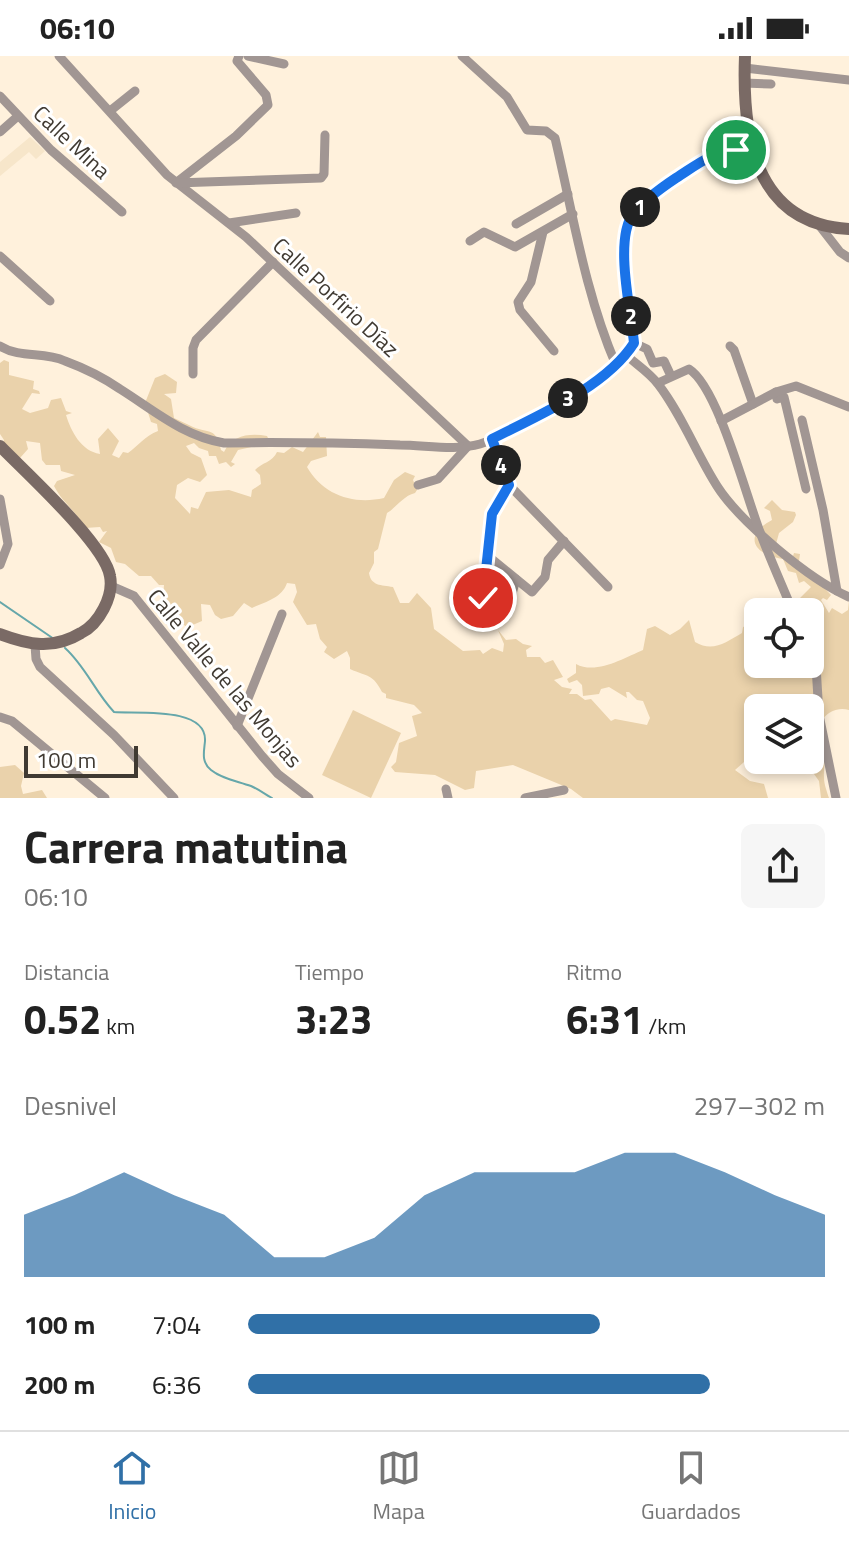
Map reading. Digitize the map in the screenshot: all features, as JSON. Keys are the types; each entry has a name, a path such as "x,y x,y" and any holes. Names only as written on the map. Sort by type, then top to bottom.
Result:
{"street":[{"name":"Calle Porfirio Díaz","path":"59,56 176,183 229,223 273,262 468,446"},
{"path":"176,183 236,136 268,105 266,95 237,61 239,56"},
{"path":"248,56 284,64"},
{"path":"462,56 507,97 527,130 546,131 555,138 588,286 603,336 616,365"},
{"path":"849,80 745,62 744,83 752,153 768,185 798,214 819,225 849,229"},
{"path":"744,83 771,84"},
{"path":"110,111 135,91"},
{"name":"Calle Mina","path":"0,96 51,150 122,212"},
{"path":"0,132 18,116"},
{"path":"176,183 321,178 324,174 325,135"},
{"path":"0,346 11,353 53,356 65,361 119,388 187,433 206,440 224,443 468,446 492,439 581,390 626,355 634,343 625,256 625,239 633,214 662,188 718,152 736,150 752,153"},
{"path":"516,224 568,194"},
{"path":"229,223 296,213"},
{"path":"470,241 484,232 515,247 573,214"},
{"path":"819,225 849,258"},
{"path":"543,232 531,282 518,302 520,310 554,351"},
{"path":"0,256 50,301"},
{"path":"193,374 196,340 273,262"},
{"path":"634,343 647,349 653,363 664,361 671,376"},
{"path":"730,346 753,404"},
{"path":"626,355 658,383 694,441 718,488 760,534 812,576 849,597"},
{"path":"658,383 689,369 698,374 721,421 760,534 787,598"},
{"path":"721,421 776,392 796,386 849,407"},
{"path":"776,392 777,399 784,397 806,489"},
{"path":"802,420 823,510 837,591"},
{"path":"492,439 509,485 608,587"},
{"path":"0,446 83,532 110,574 111,586 96,621 72,638 55,645 35,645 0,634"},
{"path":"418,485 438,479 468,446"},
{"path":"483,598 492,514 509,485"},
{"path":"0,499 8,544 0,565"},
{"path":"488,556 532,592 545,577 548,560 564,541"},
{"path":"507,612 516,579"},
{"name":"Calle Valle de las Monjas","path":"111,586 134,596 278,774 309,798"},
{"path":"237,726 282,614"},
{"path":"35,645 40,667 114,735 174,798"},
{"path":"817,678 819,715 836,798"},
{"path":"0,708 105,798"},
{"path":"0,717 12,721"},
{"path":"525,798 564,790"}],"shaded area":[{"path":"30,137 45,151 36,159 29,152 0,176 0,162"},
{"path":"4,360 9,362 9,375 34,381 33,389 39,391 40,394 32,393 22,409 30,413 48,408 51,400 61,398 66,411 72,413 66,415 74,434 87,449 100,454 98,439 108,428 119,441 112,455 119,458 123,452 128,453 158,431 157,424 151,422 145,403 155,378 165,374 177,382 176,393 164,394 171,399 174,418 212,432 224,452 227,446 242,436 267,436 269,440 260,445 238,450 231,462 235,464 231,467 226,462 219,464 216,456 209,456 208,451 194,443 186,446 201,458 207,475 200,482 188,478 177,485 175,498 190,514 191,507 198,509 206,492 229,490 251,497 252,490 261,484 260,475 255,470 277,452 284,453 292,447 303,452 318,432 320,437 326,437 327,456 311,461 307,467 321,485 340,496 361,500 384,498 394,480 405,472 415,476 415,493 387,513 369,573 372,580 393,587 400,603 409,603 417,593 431,608 434,629 463,651 480,650 483,654 492,648 503,652 504,644 498,630 506,640 516,639 532,646 526,650 527,657 540,657 545,663 553,660 563,677 554,680 562,687 572,689 569,694 591,699 611,721 615,719 647,725 650,718 643,701 637,700 629,692 626,692 627,698 609,687 601,689 599,694 583,696 582,685 577,680 569,683 567,679 576,673 576,664 592,668 619,661 643,650 647,629 655,626 670,635 689,620 695,642 708,646 730,640 742,633 744,627 744,678 824,678 824,605 829,613 832,608 842,614 848,610 849,601 849,710 836,710 824,718 824,694 744,694 744,762 735,770 750,781 764,784 768,798 583,798 571,789 513,765 476,771 474,788 465,790 435,775 395,772 391,767 396,762 399,743 417,736 412,716 422,713 414,705 386,698 373,679 350,669 347,651 334,659 324,652 327,647 320,639 316,624 307,625 293,602 297,592 295,584 287,583 277,596 252,608 244,603 233,616 221,619 210,605 201,604 202,621 188,627 177,620 166,604 164,585 159,585 151,576 139,576 125,564 116,562 111,548 99,542 107,531 103,532 100,527 85,528 57,492 54,486 57,481 75,475 61,471 60,465 46,465 42,460 40,443 26,441 28,449 20,458 2,444 0,363"},
{"path":"772,500 782,510 795,512 796,515 793,522 779,533 776,544 793,556 794,553 800,554 799,561 831,595 827,600 800,598 811,587 804,581 799,583 796,573 788,571 783,559 765,553 755,544 757,532 772,520 770,511 764,508"},
{"path":"353,710 401,733 371,798 322,775"},
{"path":"824,751 825,753 824,780 829,798 821,798 819,781 814,774 824,774"},
{"path":"15,765 24,773 23,794 42,790 47,798 0,798 0,767"}],"waterway":[{"path":"0,602 54,639"},
{"path":"65,648 114,712 168,714 195,722 203,730 204,757 211,770 272,798"}],"route":[{"path":"483,598 492,514 509,485 492,439 581,390 626,355 634,343 625,256 625,239 633,214 662,188 702,161 718,152 736,150"}]}
